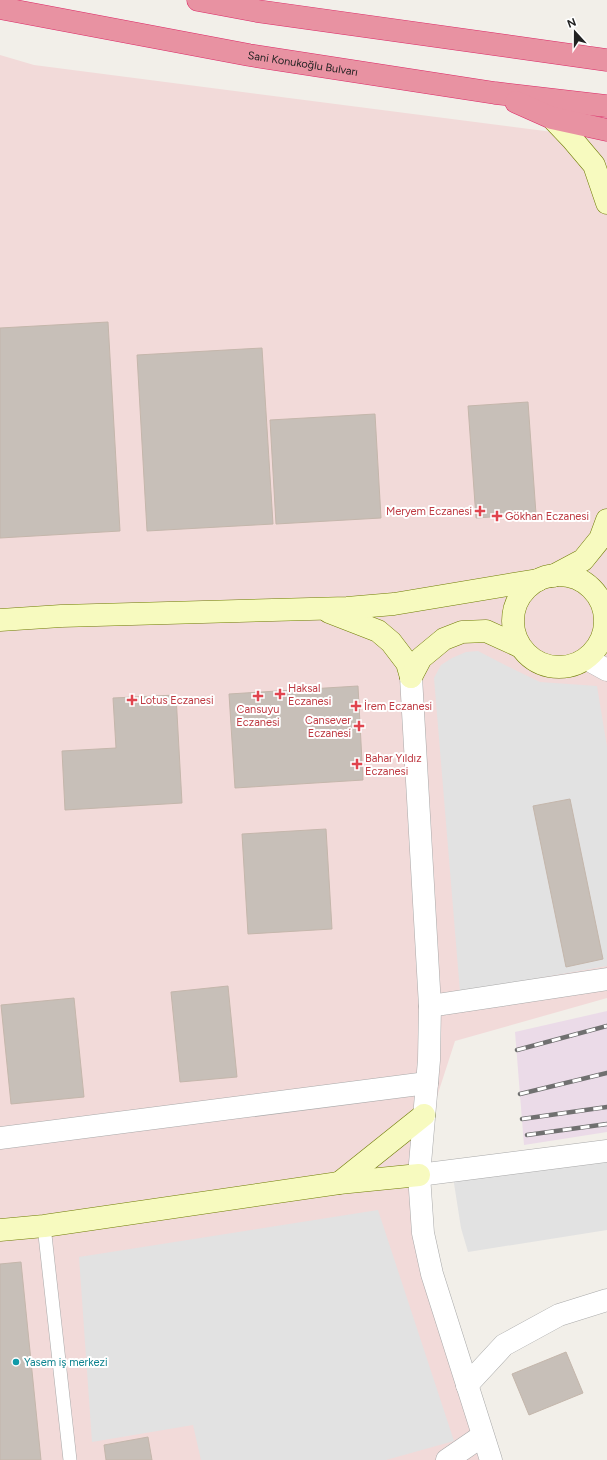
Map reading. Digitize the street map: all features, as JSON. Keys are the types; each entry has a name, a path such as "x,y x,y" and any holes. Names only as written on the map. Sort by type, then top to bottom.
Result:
{"highway":[{"path":"198,0 257,11 607,60"},
{"name":"Sani Konukoğlu Bulvarı","path":"0,8 249,55 495,93 607,106"},
{"path":"495,93 552,118 607,130"}],"street":[{"path":"552,118 594,165 607,203"},
{"path":"519,646 514,632 513,616 517,602 526,589 583,560 600,538 607,520"},
{"path":"0,620 61,616 322,609 394,604 546,578 568,576 582,581 605,600 606,619 604,634 597,648 587,659"},
{"path":"322,609 378,632 391,642 407,663 411,677 430,1006 429,1060 419,1175 423,1233 431,1267 482,1436 491,1460"},
{"path":"411,677 421,658 444,639 462,632 486,631 519,646 530,657 543,665 558,668 573,666 607,652"},
{"path":"587,659 607,670"},
{"path":"430,1006 607,979"},
{"path":"0,1138 427,1083"},
{"path":"339,1183 424,1115"},
{"path":"0,1230 44,1226 339,1183 419,1175 607,1151"},
{"path":"467,1385 504,1345 560,1315 607,1300"},
{"path":"447,1460 482,1436"}],"lane":[{"path":"44,1226 70,1460"}],"shaded area":[{"path":"0,55 34,65 607,139 607,998 455,1041 408,1186 483,1460 0,1460"},
{"path":"478,651 540,682 597,686 607,747 607,966 460,992 434,678 441,665 452,658 466,652"},
{"path":"607,1011 607,1132 524,1145 515,1032"},
{"path":"607,1159 607,1230 468,1252 461,1228 453,1177"},
{"path":"378,1210 454,1441 386,1460 201,1460 193,1425 92,1442 79,1257"}],"building":[{"path":"108,322 120,531 0,538 0,328"},
{"path":"262,348 273,524 147,531 137,355"},
{"path":"528,402 536,514 476,518 468,406"},
{"path":"375,414 381,518 276,524 270,420"},
{"path":"358,686 363,780 235,788 229,694"},
{"path":"176,695 182,803 65,810 62,751 116,748 113,698"},
{"path":"570,799 603,959 566,967 533,806"},
{"path":"326,829 332,929 248,934 242,834"},
{"path":"228,986 237,1077 180,1082 171,992"},
{"path":"74,998 84,1097 11,1104 1,1005"},
{"name":"Yasem iş merkezi","path":"21,1262 41,1460 0,1460 0,1264"},
{"path":"566,1352 583,1393 529,1415 512,1374"},
{"path":"148,1437 152,1460 106,1460 104,1445"}],"railway":[{"path":"517,1050 607,1026"},
{"path":"520,1094 607,1073"},
{"path":"522,1119 607,1107"},
{"path":"527,1135 607,1124"}],"place":[{"name":"Meryem Eczanesi","path":"480,511"},
{"name":"Gökhan Eczanesi","path":"497,516"},
{"name":"Haksal Eczanesi","path":"280,694"},
{"name":"Cansuyu Eczanesi","path":"258,696"},
{"name":"Lotus Eczanesi","path":"132,700"},
{"name":"İrem Eczanesi","path":"356,706"},
{"name":"Cansever Eczanesi","path":"359,726"},
{"name":"Bahar Yıldız Eczanesi","path":"357,764"},
{"name":"Yasem iş merkezi","path":"16,1362"}]}
